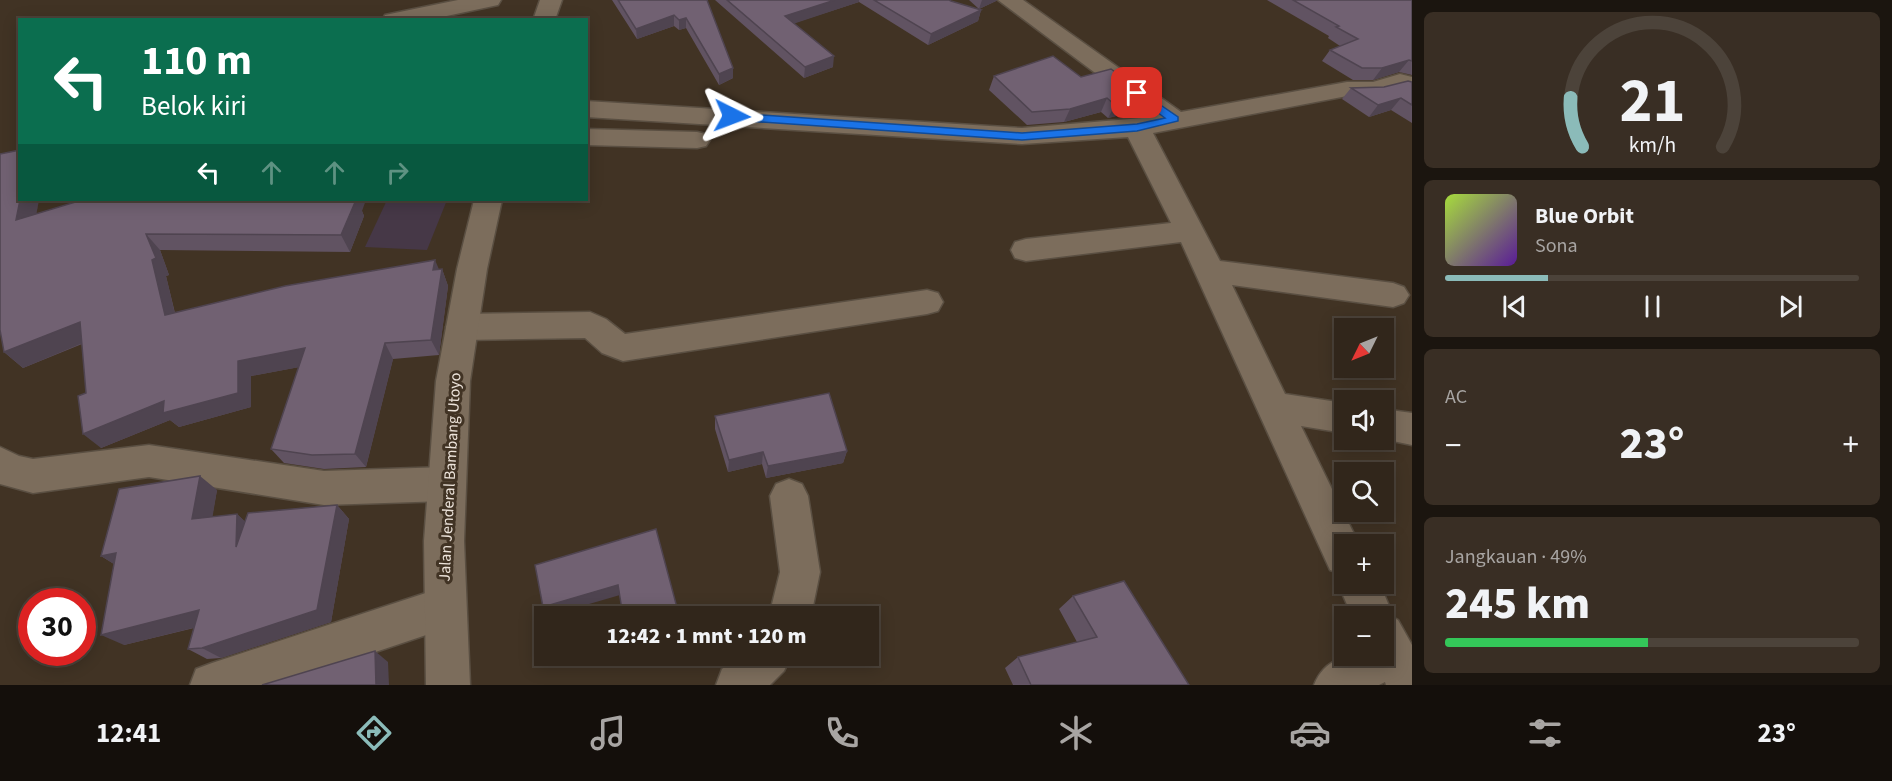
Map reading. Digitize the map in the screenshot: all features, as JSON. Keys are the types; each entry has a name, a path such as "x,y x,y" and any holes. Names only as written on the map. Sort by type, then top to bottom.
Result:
{"street":[{"path":"403,18 490,0"},
{"path":"545,18 551,0"},
{"path":"1009,0 1174,119"},
{"path":"588,109 769,118 983,136 1022,136 1137,128 1174,119 1347,89 1375,89 1400,81 1412,87"},
{"path":"1137,128 1210,272 1334,534"},
{"path":"588,137 697,140"},
{"name":"Jalan Jenderal Bambang Utoyo","path":"448,685 444,608 446,484 453,381 488,201"},
{"path":"1026,250 1189,231"},
{"path":"1210,272 1393,295"},
{"path":"462,327 590,325 599,329 613,345 623,348 927,302"},
{"path":"1275,407 1334,416"},
{"path":"1394,426 1412,429"},
{"path":"0,463 9,471 33,476 149,461 324,489 446,484"},
{"path":"789,496 800,572 792,606"},
{"path":"212,685 444,608"},
{"path":"738,685 758,666"},
{"path":"1336,685 1364,666"}],"shaded area":[{"path":"387,201 447,201 427,250 365,247"}],"building":[{"path":"618,0 707,0 733,68 719,74 686,18 679,20 674,15 636,29"},
{"path":"727,0 835,0 785,16 834,56 805,67"},
{"path":"874,0 949,0 981,10 931,34"},
{"path":"1293,0 1412,0 1412,61 1382,68 1362,68 1330,50 1358,39"},
{"path":"1053,56 1081,77 1111,69 1148,96 1115,105 1107,98 1070,109 1032,112 994,76"},
{"path":"1412,82 1412,105 1401,98 1378,105 1351,88 1384,87"},
{"path":"18,150 20,201 16,220 79,201 356,201 341,235 146,234 156,258 152,260 165,315 285,286 435,260 433,270 442,269 431,340 385,343 355,454 312,455 271,449 305,348 238,361 238,393 163,413 164,401 83,434 78,396 86,393 80,322 4,352 0,330 0,154"},
{"path":"829,393 847,451 768,466 763,452 729,460 715,416"},
{"path":"200,476 192,519 237,514 236,547 248,513 337,505 317,610 202,648 188,649 199,610 101,635 116,553 101,556 119,489"},
{"path":"656,529 677,606 621,606 618,585 543,606 535,565"},
{"path":"1124,581 1189,685 1031,685 1018,657 1097,637 1073,596"},
{"path":"375,651 376,685 262,685"}],"route":[{"path":"732,116 983,136 1022,136 1137,128 1174,119 1137,93"}]}
